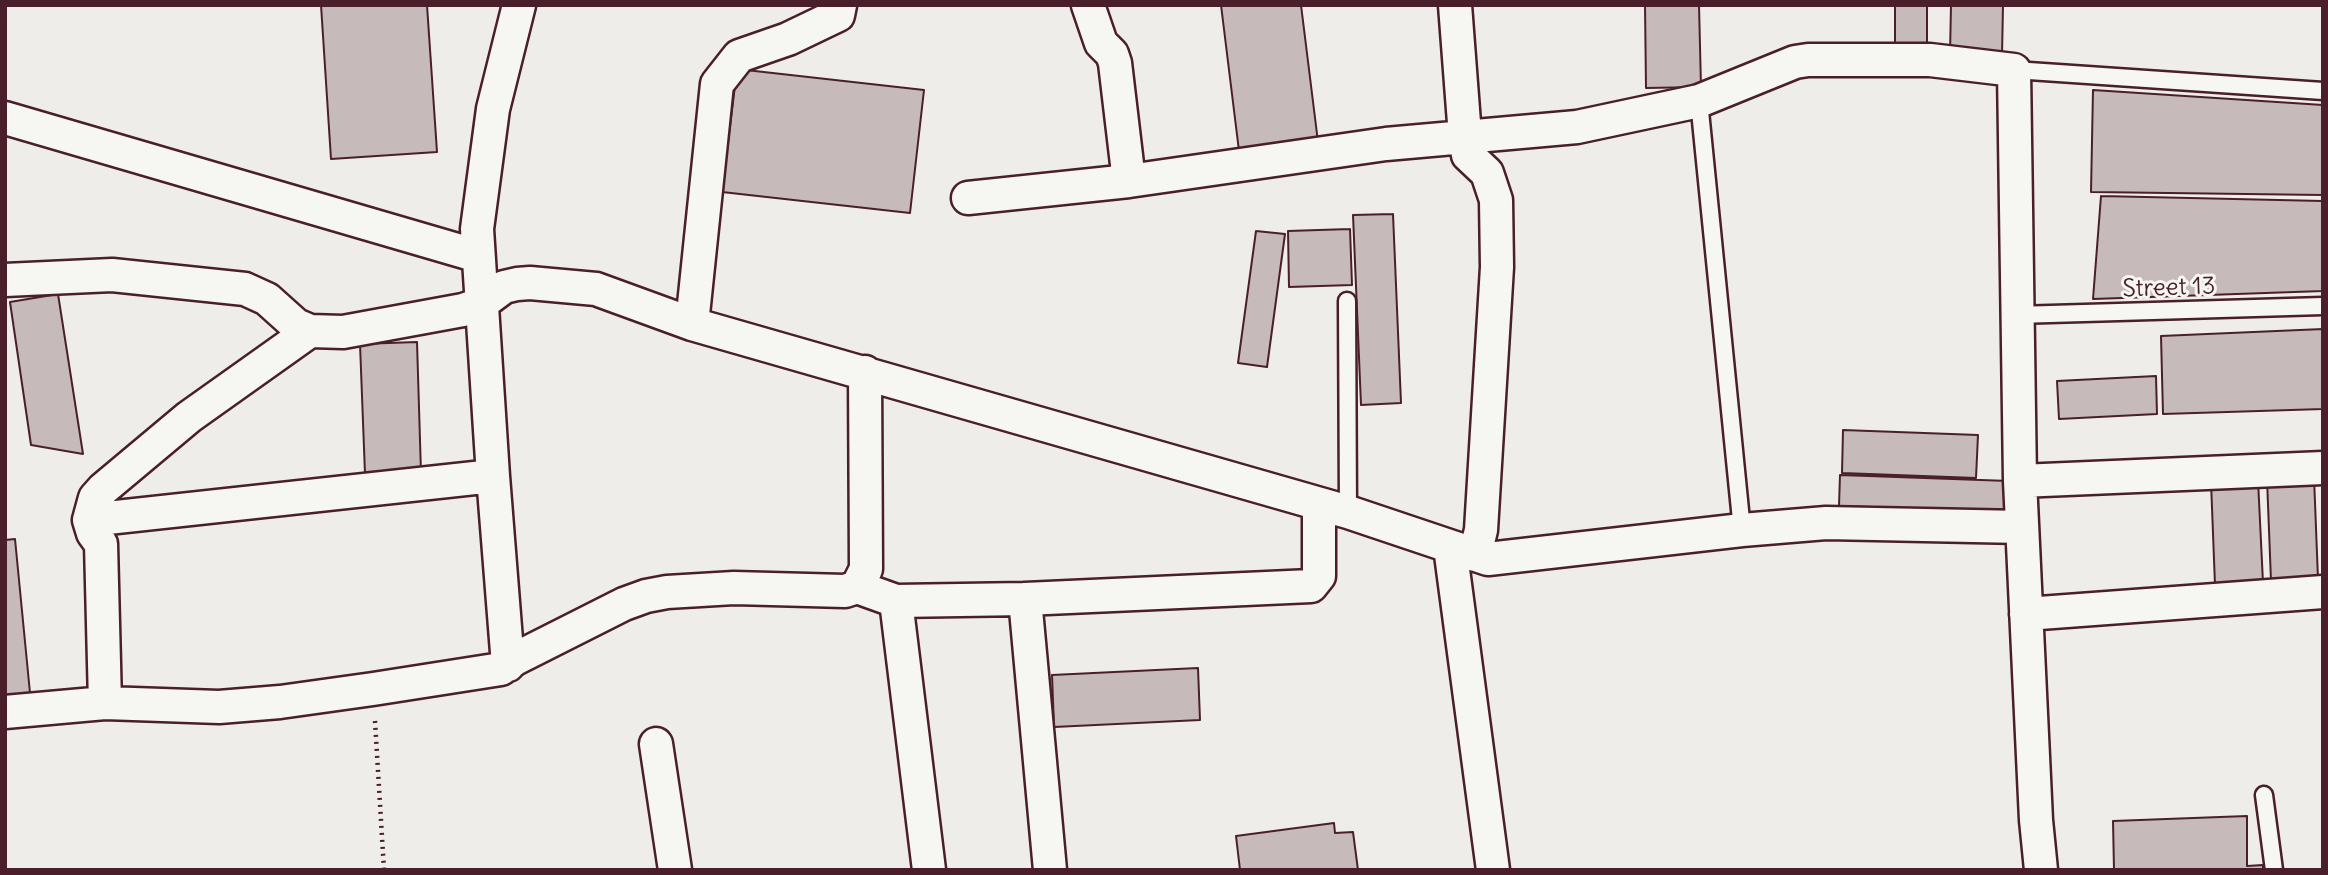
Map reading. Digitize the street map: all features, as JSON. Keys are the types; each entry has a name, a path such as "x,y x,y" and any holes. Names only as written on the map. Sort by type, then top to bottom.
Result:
{"street":[{"path":"508,665 477,229 493,109 519,5"},
{"path":"692,324 718,84 738,56 788,39 838,15 840,5"},
{"path":"1088,5 1101,43 1112,54 1115,63 1129,181"},
{"path":"1455,5 1468,155 1487,173 1496,200 1497,267 1481,530 1462,551 1493,870"},
{"path":"968,198 1129,181 1386,144 1577,127 1699,101 1795,62 1808,60 1930,60 2014,70 2020,481 2036,820 2041,870"},
{"path":"5,118 478,256"},
{"path":"5,280 112,275 245,289 267,299 296,325 310,331 343,332 447,314 481,304 504,287 517,284 596,289 692,324 1334,508 1488,559 1826,523 2022,527"},
{"path":"105,703 101,544 93,533 89,520 95,498 189,417 310,331"},
{"path":"857,587 866,569 865,372"},
{"path":"2020,481 2323,468"},
{"path":"89,520 493,476"},
{"path":"5,712 105,703 219,707 280,702 501,669 624,604 667,592 734,588 845,591 857,587 896,601 1025,599 1311,586 1319,576 1334,508"},
{"path":"2026,614 2323,592"},
{"path":"1025,599 1050,870"},
{"path":"896,601 929,870"},
{"path":"656,744 675,870"}],"lane":[{"path":"2014,70 2323,91"},
{"path":"1699,101 1742,530"},
{"path":"1334,508 1347,301"},
{"name":"Street 13","path":"2016,315 2323,306"},
{"path":"2264,795 2274,870"}],"path":[{"path":"373,689 384,870"}],"building":[{"path":"321,5 427,5 437,152 331,159"},
{"path":"1221,5 1301,5 1318,142 1239,151"},
{"path":"1645,5 1699,5 1701,87 1646,88"},
{"path":"1895,5 1927,5 1927,53 1895,52"},
{"path":"1951,5 2003,5 2002,56 1950,54"},
{"path":"737,69 924,90 910,213 722,192"},
{"path":"2093,90 2323,105 2323,195 2091,192"},
{"path":"2101,196 2323,201 2323,291 2093,299"},
{"path":"1393,214 1401,403 1361,405 1353,215"},
{"path":"1350,229 1352,285 1289,287 1288,231"},
{"path":"1256,231 1285,234 1267,367 1238,363"},
{"path":"58,294 83,454 31,445 10,302"},
{"path":"2323,329 2323,409 2163,414 2161,336"},
{"path":"417,342 421,473 365,474 360,344"},
{"path":"2156,376 2157,414 2059,419 2057,381"},
{"path":"1843,430 1978,435 1976,478 1842,473"},
{"path":"1840,475 2009,481 2008,512 1839,506"},
{"path":"2314,477 2318,579 2271,581 2267,479"},
{"path":"2258,480 2263,583 2215,585 2211,482"},
{"path":"15,539 30,693 5,696 5,540"},
{"path":"1198,668 1200,720 1054,727 1052,675"},
{"path":"2247,816 2247,866 2263,865 2263,870 2114,870 2113,821"},
{"path":"1334,823 1335,833 1353,832 1358,870 1240,870 1236,836"}]}
